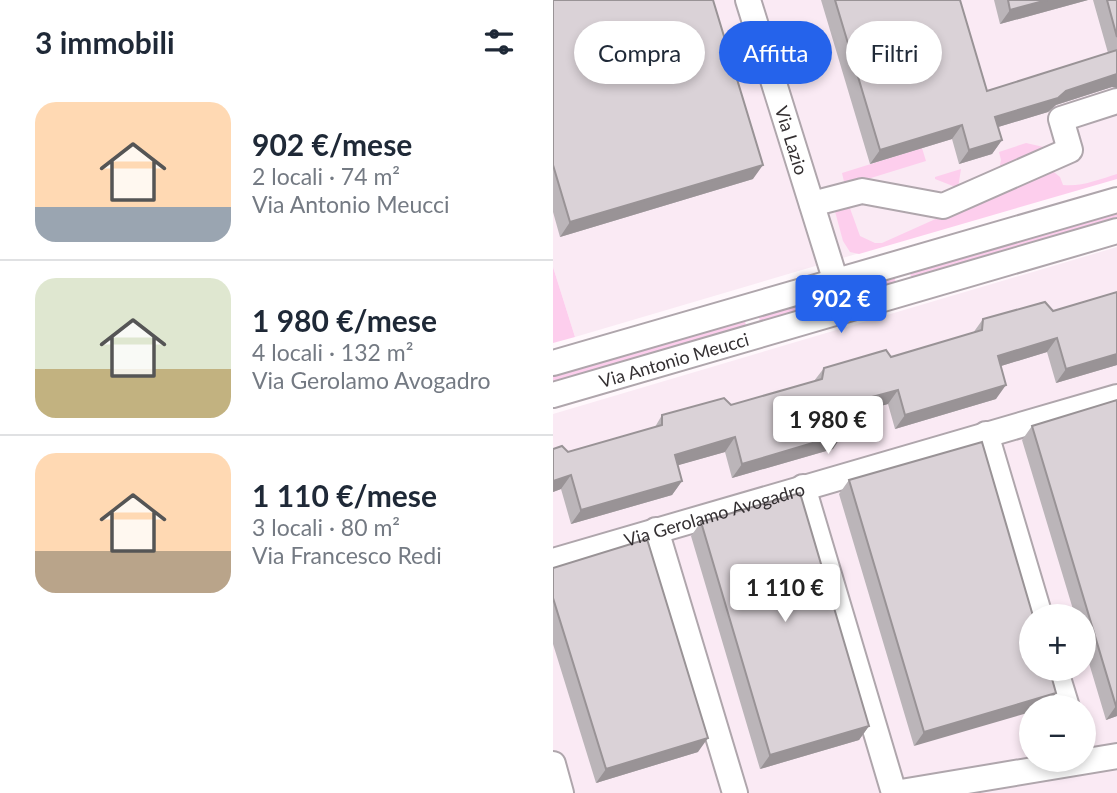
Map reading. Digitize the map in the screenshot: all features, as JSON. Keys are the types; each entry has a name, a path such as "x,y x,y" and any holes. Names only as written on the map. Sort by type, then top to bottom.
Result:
{"street":[{"name":"Via Lazio","path":"748,0 836,282"},
{"path":"812,204 862,191 943,206 1070,150 1061,119 1117,101"},
{"name":"Via Antonio Meucci","path":"553,363 1117,200"},
{"name":"Via Antonio Meucci","path":"553,395 1117,232"},
{"name":"Via Gerolamo Avogadro","path":"553,561 1117,397"},
{"path":"986,435 1036,604"},
{"path":"803,487 894,793 1019,772"},
{"path":"656,530 735,793"},
{"path":"1096,759 1117,756"},
{"path":"553,764 561,793"}],"shaded area":[{"path":"553,0 1117,0 1117,177 575,337 553,267"},
{"path":"1026,143 1048,148 998,175 1001,160 999,152"},
{"path":"922,148 926,161 845,186 842,173"},
{"path":"1049,168 1060,177 1063,185 1084,184 1117,174 1117,179 859,254 850,252 843,241 833,204 847,200 860,236 875,243 882,243"},
{"path":"961,169 958,188 935,179 935,177"},
{"path":"1117,212 1117,217 911,277 910,273"},
{"path":"1117,247 1117,793 553,793 553,414"},
{"path":"553,267 575,337 553,343"},
{"path":"894,277 896,282 760,322 759,317"},
{"path":"745,321 746,326 553,381 553,377"}],"building":[{"path":"553,0 713,0 719,21 719,84 738,84 763,165 570,222 553,165"},
{"path":"835,0 960,0 987,91 1117,50 1117,74 1066,91 1058,98 995,117 1002,140 969,150 962,125 880,150 860,84 942,84 942,21 846,21 846,37"},
{"path":"1008,0 1047,0 1010,10"},
{"path":"1107,0 1117,0 1117,37"},
{"path":"1117,292 1117,354 1066,369 1057,338 998,356 1006,385 905,415 898,390 835,407 843,434 742,464 735,437 675,455 682,481 581,510 571,475 553,481 553,449 562,446 568,452 662,425 662,415 724,398 731,405 822,379 824,368 886,350 891,357 982,330 983,319 1045,302 1053,311"},
{"path":"1117,400 1116,706 1096,639 1096,604 1085,604 1032,426"},
{"path":"982,442 1029,604 1019,604 1019,681 1053,681 1056,693 1019,695 1019,704 924,732 849,480"},
{"path":"800,493 869,726 770,755 701,522"},
{"path":"647,539 708,738 606,769 553,598 553,568"}]}
